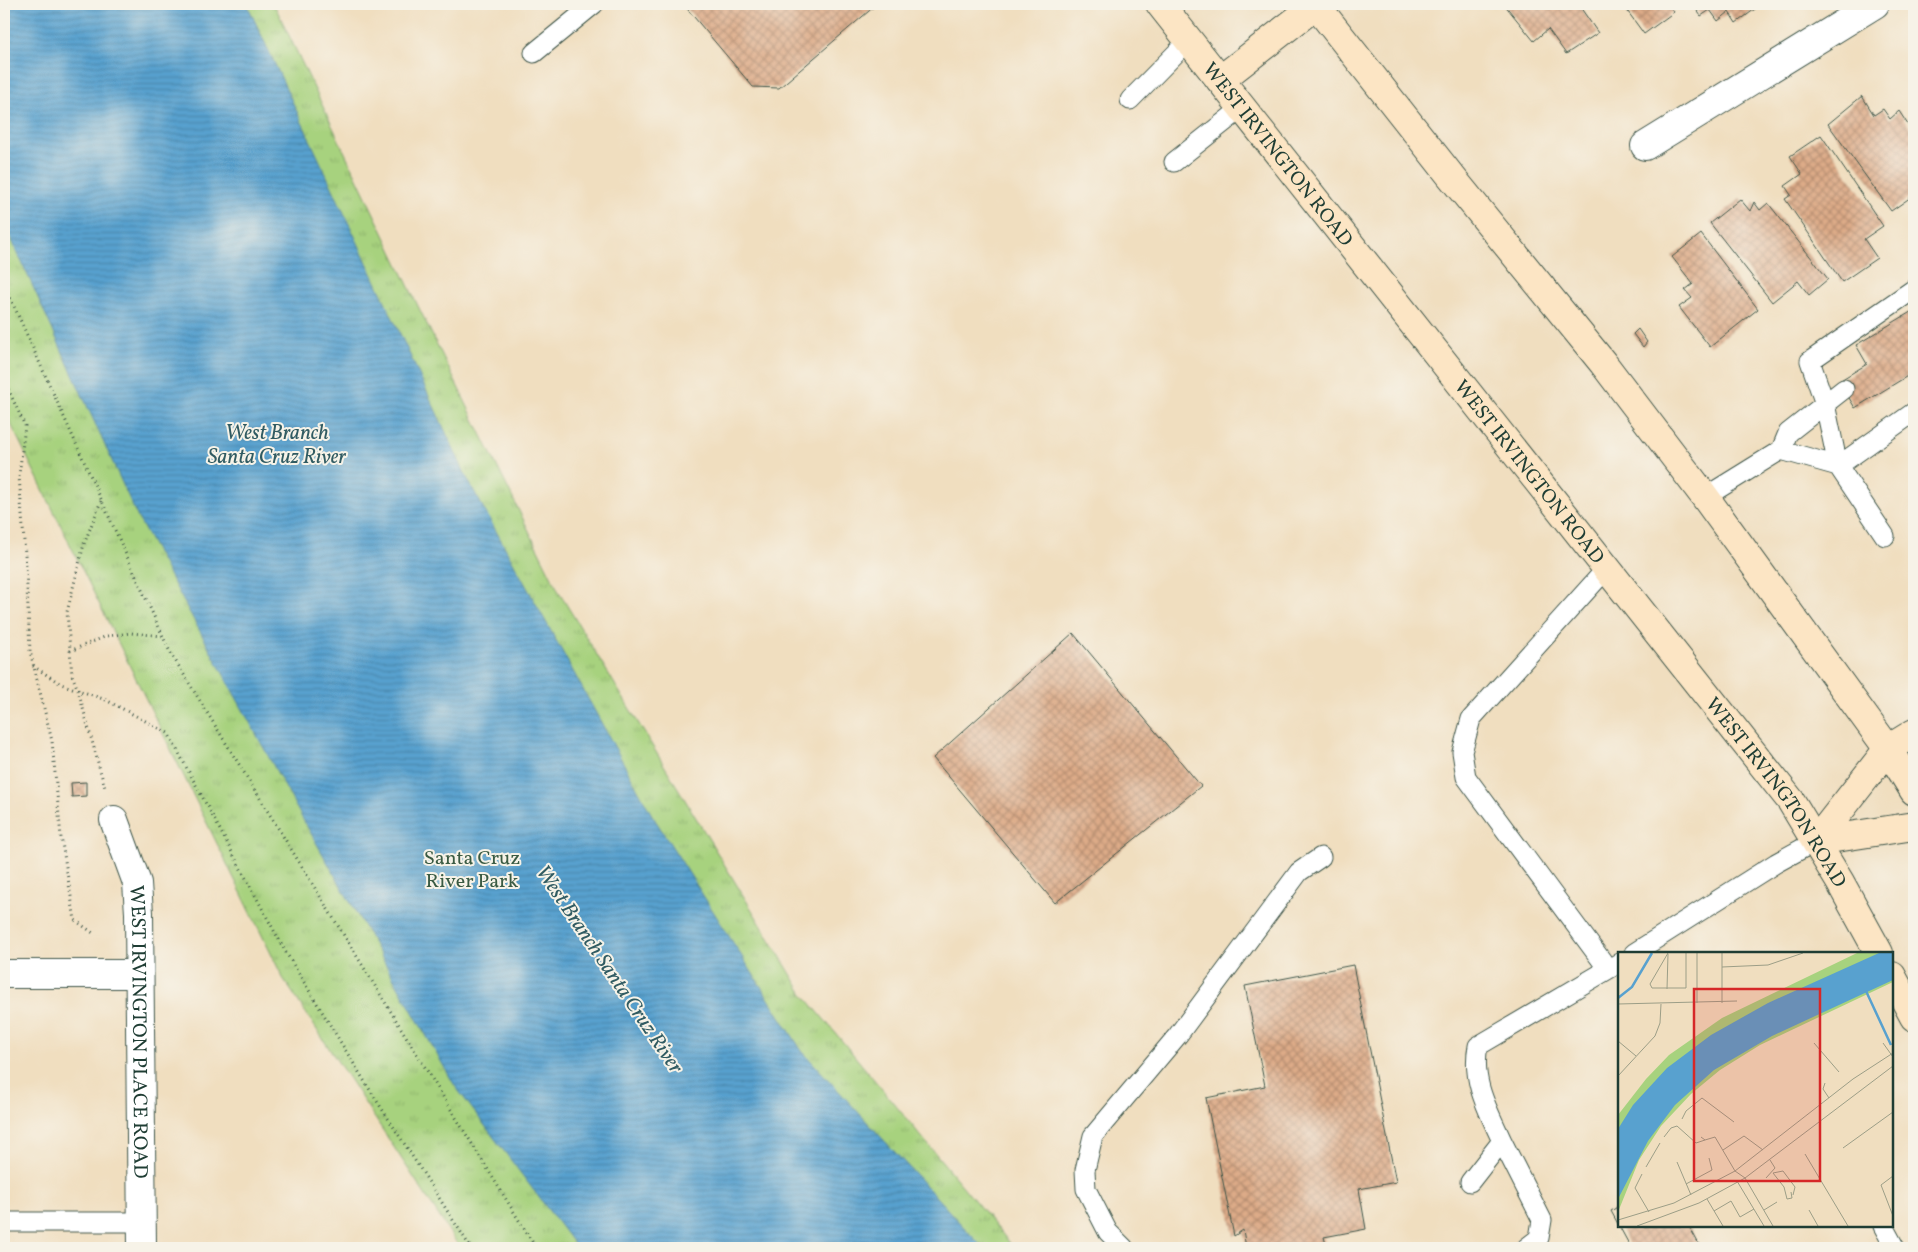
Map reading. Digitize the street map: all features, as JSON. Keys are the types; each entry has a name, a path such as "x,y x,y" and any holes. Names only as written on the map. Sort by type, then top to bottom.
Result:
{"main road":[{"name":"WEST IRVINGTON ROAD","path":"1160,4 1791,801 1816,841 1878,952"},
{"path":"1220,80 1315,4 1444,168 1603,363 1705,497 1888,749 1914,791"},
{"path":"1816,841 1888,749 1914,733"},
{"path":"1816,841 1914,826"},
{"path":"1893,978 1914,1017"}],"street":[{"path":"1645,146 1876,4"},
{"name":"WEST IRVINGTON PLACE ROAD","path":"114,820 137,883 142,1235"},
{"path":"4,974 139,974"}],"lane":[{"path":"534,53 594,4"},
{"path":"1130,100 1189,40"},
{"path":"1174,162 1242,108"},
{"path":"1885,536 1838,466 1825,404 1810,361 1914,289"},
{"path":"1705,497 1781,450 1788,433 1844,389"},
{"path":"1838,466 1914,413"},
{"path":"1781,450 1838,466"},
{"path":"1526,1248 1539,1238 1542,1220 1478,1089 1475,1060 1478,1046 1615,968 1466,777 1462,752 1470,719 1607,568"},
{"path":"1636,952 1776,863 1816,841"},
{"path":"1124,1248 1108,1232 1086,1189 1085,1170 1093,1136 1178,1035 1300,872 1321,857"},
{"path":"1470,1182 1502,1141"},
{"path":"4,1222 142,1235"},
{"path":"1884,1227 1895,1248"}],"path":[{"path":"4,284 170,652 536,1248"},
{"path":"4,380 25,426 19,476 30,651 52,741 61,837 75,920 93,932"},
{"path":"102,501 84,544 67,612 72,675 78,690 114,820"},
{"path":"70,651 107,636 131,633 162,636"},
{"path":"33,666 61,684 106,700 168,733 285,951 373,1095 471,1248"}],"green space":[{"name":"West Branch Santa Cruz River","path":"4,4 274,4 418,306 560,594 803,994 1014,1248 460,1248 283,978 4,410"}],"water":[{"name":"West Branch Santa Cruz River","path":"4,4 247,4 468,480 652,815 802,1051 983,1248 577,1248 455,1086 301,816 138,518 4,223"}],"building":[{"path":"683,4 876,5 779,88 753,87"},
{"path":"1504,4 1578,4 1598,33 1566,54 1548,29 1534,41"},
{"path":"1610,4 1668,4 1674,12 1644,34 1623,5 1615,10"},
{"path":"1692,4 1762,4 1736,23 1729,12 1718,21 1710,10 1701,16"},
{"path":"1862,96 1874,115 1883,109 1890,119 1899,111 1914,134 1914,195 1891,211 1828,124"},
{"path":"1821,135 1883,226 1864,239 1877,258 1842,282 1785,199 1791,195 1785,186 1802,174 1790,156"},
{"path":"1740,199 1750,211 1754,202 1760,210 1768,203 1828,279 1809,295 1798,281 1772,302 1710,223"},
{"path":"1701,234 1758,309 1710,347 1679,307 1692,298 1685,290 1693,284 1672,257"},
{"path":"1914,310 1914,372 1855,408 1839,381 1867,364 1856,345"},
{"path":"1638,329 1647,342 1643,347 1633,334"},
{"path":"1073,633 1201,786 1055,903 933,758"},
{"path":"86,782 86,796 72,797 71,783"},
{"path":"1353,965 1396,1182 1359,1189 1366,1229 1324,1237 1327,1248 1246,1248 1243,1230 1234,1236 1206,1098 1265,1086 1245,986"},
{"path":"1618,1207 1618,1224 1611,1211"},
{"path":"1620,1227 1690,1227 1701,1248 1631,1248"}],"park label":[{"name":"Santa Cruz River Park","path":"472,868"}]}
